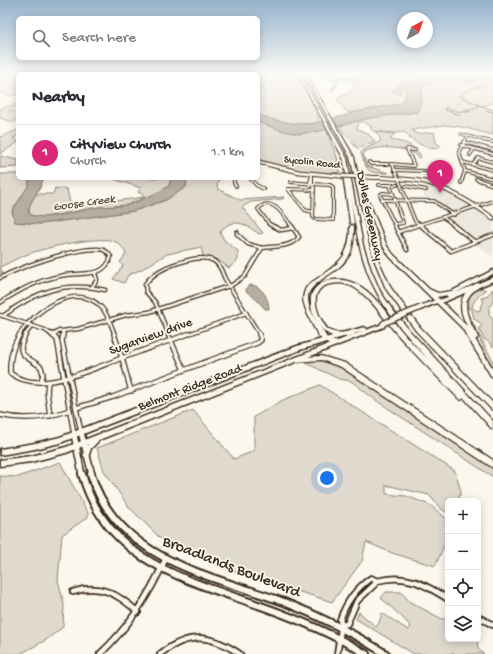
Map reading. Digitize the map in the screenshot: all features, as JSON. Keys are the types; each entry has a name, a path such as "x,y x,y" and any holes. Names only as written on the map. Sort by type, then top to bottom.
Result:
{"highway":[{"name":"Dulles Greenway","path":"316,105 348,167 361,245 378,291 390,310 408,333 493,426"},
{"name":"Dulles Greenway","path":"323,105 341,135 354,162 375,257 395,298 427,339 493,407"},
{"path":"335,344 325,340 308,312 305,305 305,295 311,285 336,267 346,257 351,246 351,225 342,153"},
{"path":"359,185 378,230 392,256 468,332 492,373"},
{"path":"352,333 332,333 323,328 314,312 312,300 316,291 321,286 332,282 342,282 353,285 364,292 416,350 493,429"},
{"path":"479,284 466,295 463,302 463,309 467,321 492,373"},
{"path":"425,289 438,295 452,293"},
{"path":"295,360 320,358 331,360 343,365 493,464"}],"main road":[{"name":"Sycolin Road","path":"260,163 288,172 312,175 366,176 417,180 451,191 493,216"},
{"name":"Belmont Ridge Road","path":"0,452 48,443 81,432 325,340 384,323 437,301 493,272"},
{"name":"Belmont Ridge Road","path":"437,301 442,301 493,278"},
{"name":"Belmont Ridge Road","path":"0,463 50,455 79,445 382,326 384,323"},
{"name":"Broadlands Boulevard","path":"81,432 79,445 85,484 94,504 105,522 124,544 142,558 161,569 184,579 313,626 340,638 366,654"},
{"name":"Broadlands Boulevard","path":"74,434 86,459 90,475 99,497 113,516 140,544 165,560 177,565 280,602 342,627 386,654"},
{"path":"86,459 86,453 89,446 101,436"}],"street":[{"path":"446,109 459,113 481,107 493,111"},
{"path":"461,134 493,142"},
{"path":"461,183 465,177 466,171 459,151 468,136"},
{"path":"464,142 493,150"},
{"path":"462,145 492,154 487,160"},
{"path":"470,155 474,148"},
{"path":"369,162 372,164 414,166 407,149 415,150"},
{"path":"473,165 478,158 493,162"},
{"path":"462,162 493,170"},
{"path":"393,165 414,219 420,226 451,251 493,235"},
{"path":"394,170 425,171"},
{"path":"466,171 493,179"},
{"path":"291,182 312,184 334,187 333,219 314,218 314,190 312,184 312,175"},
{"path":"476,179 493,184"},
{"path":"234,180 236,186"},
{"path":"252,180 257,186 264,189"},
{"path":"378,185 397,185"},
{"path":"390,185 403,223 394,224"},
{"path":"406,186 426,190"},
{"path":"313,212 305,210 289,188 314,190"},
{"path":"393,194 381,194 382,200 407,250"},
{"path":"382,200 436,201 454,215"},
{"path":"398,232 454,215 493,201"},
{"path":"238,232 237,234 248,244 262,248 291,244 297,241 299,236 294,228 274,205 264,204 258,208 266,221 275,229 282,231 294,228"},
{"path":"444,218 475,242"},
{"path":"57,339 62,335 78,329 126,315 158,310 229,286 244,276 262,248"},
{"path":"0,278 25,266 41,261 91,250 100,249 106,251 110,254 111,258 110,262 95,273 72,274 44,280 17,292 0,302"},
{"path":"76,408 131,391 184,371 259,342 261,338 229,286 221,267 213,260 200,259 175,264 152,275 145,284 146,292 152,297 184,371"},
{"path":"92,287 97,280 95,273"},
{"path":"1,316 24,300 38,293 62,286 92,287 105,290"},
{"path":"48,302 65,298 80,298 88,300 102,308 109,320 131,391"},
{"name":"Sugarview drive","path":"6,369 20,380 27,382 48,382 69,377 246,313"},
{"path":"1,316 44,330 57,339 74,434"},
{"path":"13,325 22,316"},
{"path":"32,326 23,337 21,345 22,352 27,358 42,368 43,376 40,382"},
{"path":"44,330 57,331 62,335 69,377 81,432"},
{"path":"53,335 57,331"},
{"path":"48,382 47,392 50,416"},
{"path":"0,415 22,418 50,416 70,410"},
{"path":"100,654 118,636 138,612 165,560"},
{"path":"337,654 342,627 340,620 342,612 358,587 371,578 377,581 393,577 408,579 419,582 445,597"},
{"path":"342,627 347,624 351,610 360,598 375,586 377,581"},
{"path":"73,592 82,588 96,588 105,590 126,600 138,612"},
{"path":"481,619 493,625"},
{"path":"160,654 177,642 198,637 217,640 240,654"}],"shaded area":[{"path":"13,105 16,105 16,107 8,110 10,112 16,111 16,121 13,122 0,118 0,109"},
{"path":"260,105 313,105 320,122 297,124 260,116"},
{"path":"341,105 397,105 348,113"},
{"path":"397,105 420,105 417,112 369,118 320,131 299,134 283,131 260,123 260,116 296,124 311,124 365,110"},
{"path":"420,105 477,105 493,112 493,135 462,127 444,125 412,130 416,134 434,132 436,142 441,147 428,148 409,138 410,137 404,132 396,133 373,131 370,128 372,127 364,122 360,122 357,129 367,133 375,141 358,149 342,131 340,126 369,118 417,112"},
{"path":"260,123 292,132 308,132 326,129 337,157 340,172 320,173 288,168 260,160"},
{"path":"16,131 16,137 13,138 16,140 16,143 0,154 0,137"},
{"path":"375,132 395,134 392,136 391,140 413,147 421,157 419,158 412,152 405,150 389,148 373,149 363,154 367,166 388,173 372,172 367,168 361,153 363,150 381,141"},
{"path":"0,156 16,160 16,167 0,168"},
{"path":"0,174 16,174 16,180 29,180 29,185 12,211 15,222 40,224 134,211 166,200 186,187 187,180 218,180 218,189 240,200 284,197 283,199 251,202 242,207 263,233 259,234 249,227 239,223 229,224 220,232 224,240 238,251 238,260 229,268 218,260 203,256 201,247 167,254 142,269 128,275 124,283 113,279 123,266 120,262 126,254 116,242 99,240 73,243 36,251 0,268"},
{"path":"29,180 42,180 41,186 28,210 30,215 47,217 91,208 127,205 149,197 169,186 170,180 187,180 186,187 166,200 134,211 40,224 15,222 12,211 29,185"},
{"path":"117,180 171,180 169,186 160,192 147,197 138,192 141,188"},
{"path":"422,184 459,197 493,221 493,257 440,218 447,213 424,197"},
{"path":"55,188 67,189 71,208 101,198 100,203 145,197 127,205 99,207 51,216 40,217 30,215 29,207 35,194 53,194"},
{"path":"251,285 262,291 268,302 269,309 265,309 246,291 246,288"},
{"path":"481,288 486,290 475,300 472,308 477,311 480,310 484,302 481,298 486,297 493,289 493,302 489,307 489,314 493,320 493,347 484,339 479,329 482,324 474,319 472,310 468,308 471,296 474,292"},
{"path":"469,316 493,361 493,369"},
{"path":"313,359 324,360 337,365 493,468 493,477 377,401 351,381 339,379 304,362"},
{"path":"320,385 455,471 461,491 459,498 445,498 445,511 440,508 429,495 386,485 386,494 406,496 430,505 445,518 445,544 435,566 392,553 366,542 362,561 332,602 224,568 165,543 129,507 104,471 97,448 193,410 234,459 254,451 254,417 283,400"},
{"path":"60,462 88,513 88,517 62,535 58,580 64,604 63,627 46,640 20,654 0,654 0,476 18,477"},
{"path":"386,592 401,592 410,602 442,619 445,619 445,642 477,642 478,649 484,654 414,654 356,619 359,612 376,627 382,613 408,630 411,627 381,598"}],"place":[{"name":"CityView Church","path":"440,193"}],"water label":[{"name":"Goose Creek","path":"84,204"}]}
